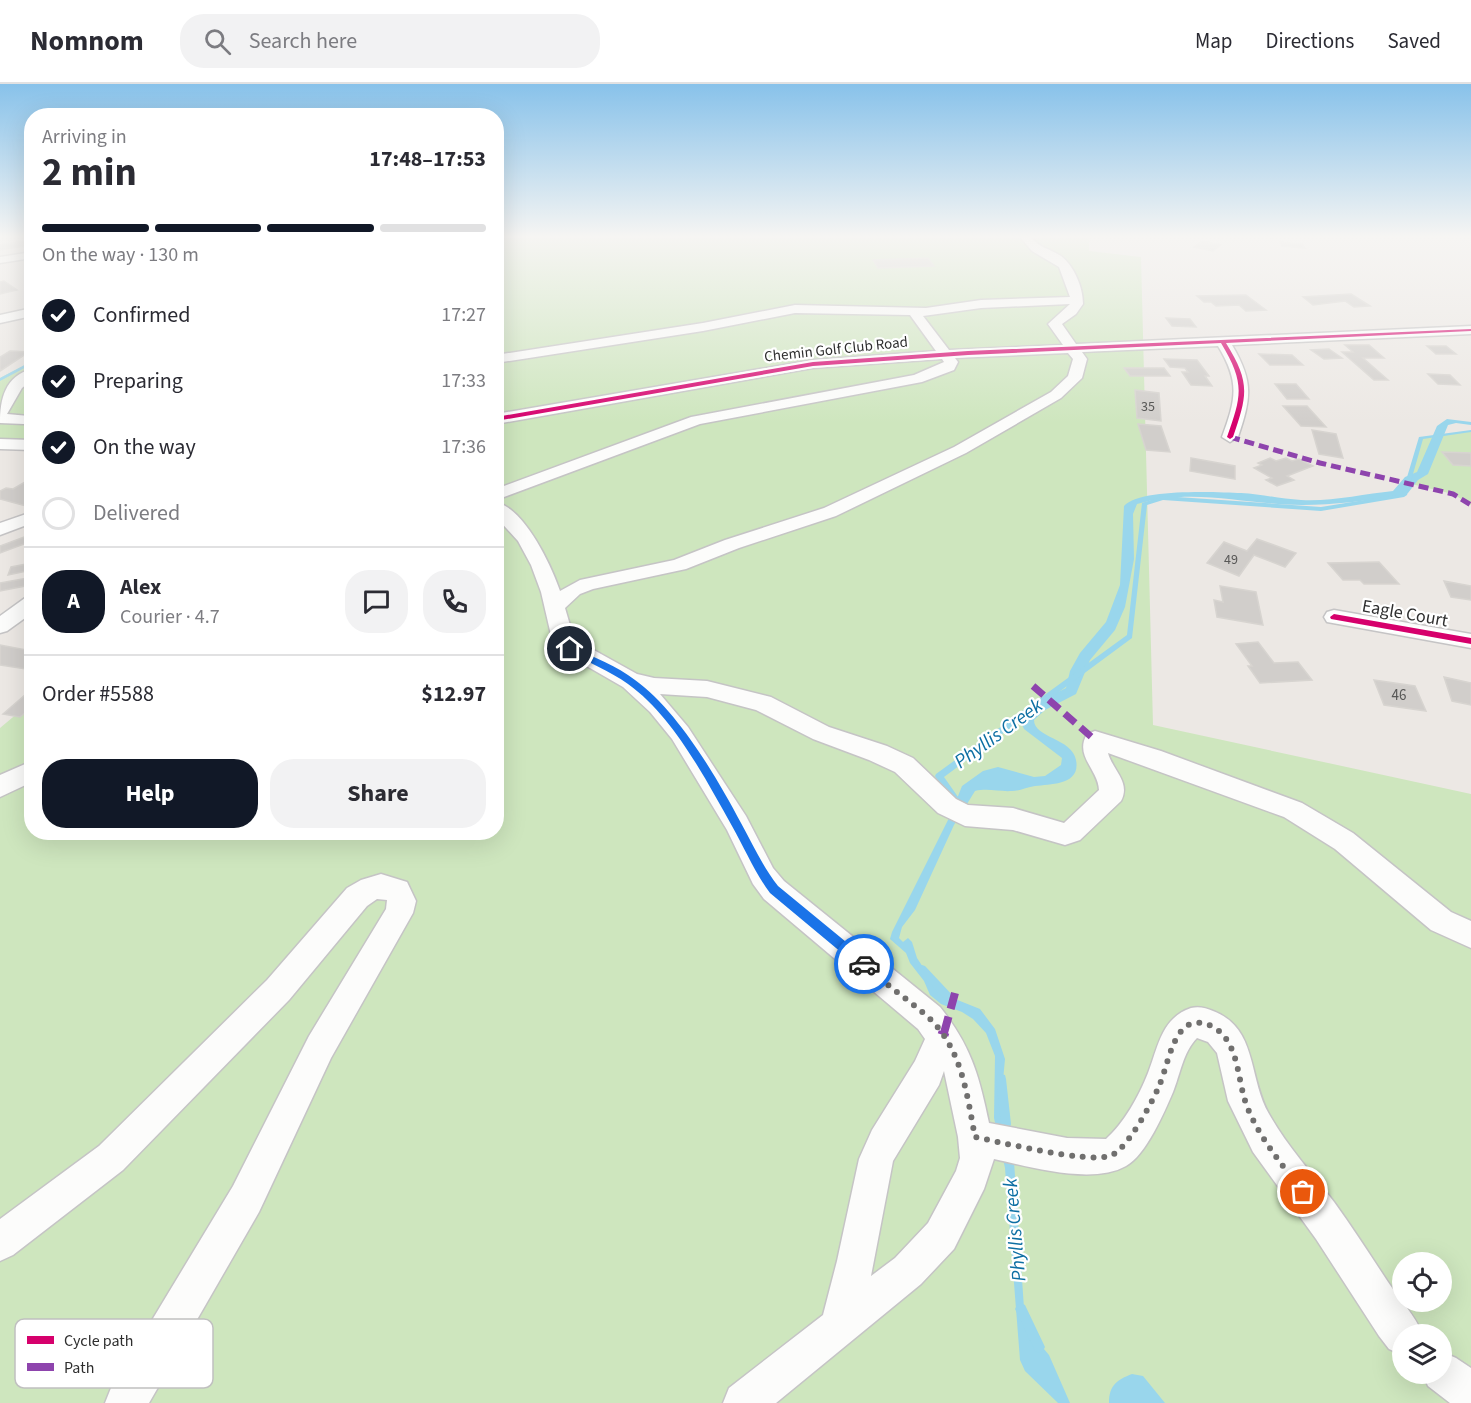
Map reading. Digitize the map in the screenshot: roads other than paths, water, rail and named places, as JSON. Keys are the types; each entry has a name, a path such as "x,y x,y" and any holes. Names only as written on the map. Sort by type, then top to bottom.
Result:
{"street":[{"path":"504,358 703,327 795,309 914,312 1011,302 1077,300 1073,310 1056,322 1055,327 1080,359 1075,378 1056,395 960,450 830,512 732,544 679,565 587,584 573,590 554,607"},
{"path":"504,492 696,420 927,376 951,365 946,354 914,312"},
{"path":"0,319 24,314"},
{"name":"Chemin Golf Club Road","path":"504,417 813,364 946,354 1074,350 1471,330"},
{"path":"936,340 1052,339 1062,336"},
{"path":"1222,342 1233,358 1244,384 1240,410 1230,437"},
{"path":"24,379 16,385 0,415 24,420"},
{"path":"0,444 24,445"},
{"path":"0,459 24,447"},
{"path":"504,513 513,520 532,546 565,644 631,681 658,706 680,733 737,824 763,876 774,890 929,1018 943,1035 963,1076 980,1138 972,1177 940,1236 908,1271 744,1403"},
{"path":"0,529 24,520"},
{"path":"0,626 24,609"},
{"name":"Eagle Court","path":"1334,617 1471,641"},
{"path":"631,681 654,686 707,689 763,703 821,733 898,762 916,774 958,812 1013,819 1057,832 1071,832 1112,794 1112,783 1094,755 1095,740 1152,758 1293,810 1344,841 1428,912 1441,921 1471,935"},
{"path":"0,787 24,774"},
{"path":"0,1242 111,1158 278,990 357,897 378,886 386,886 397,891 402,901 399,913 330,1028 246,1199 175,1319"},
{"path":"980,1138 1099,1158 1112,1155 1122,1149 1158,1088 1178,1037 1185,1028 1192,1023 1202,1022 1213,1026 1230,1043 1240,1087 1248,1110 1261,1133 1277,1159 1329,1226 1395,1324"},
{"path":"839,1327 856,1261 876,1159 927,1073 943,1035"},
{"path":"1452,1379 1471,1393"},
{"path":"126,1403 135,1388"}],"water":[{"path":"1447,419 1471,422 1471,425 1456,423 1448,425 1428,474 1418,480 1408,493 1399,497 1302,505 1179,497 1137,504 1133,514 1134,559 1125,607 1115,630 1090,660 1076,694 1045,710 1034,720 1040,731 1061,742 1073,753 1076,760 1074,774 1063,782 1018,790 975,791 954,825 915,910 902,927 899,938 903,942 908,938 912,942 917,958 940,993 980,1009 995,1029 1005,1059 1001,1102 1012,1132 1025,1323 1049,1355 1070,1403 1058,1403 1025,1371 1020,1360 1005,1168 994,1118 995,1056 986,1033 973,1019 941,1004 930,995 906,953 890,939 892,932 951,814 962,786 983,771 998,767 1034,777 1045,776 1061,765 1062,758 1024,729 1020,720 1023,710 1066,688 1070,671 1080,653 1106,622 1120,585 1124,506 1132,500 1145,496 1179,492 1241,493 1312,500 1393,491 1405,477 1417,472 1437,426"},
{"path":"1132,1374 1143,1376 1165,1403 1109,1403 1112,1387"}],"waterway":[{"path":"0,380 24,366"},
{"name":"Phyllis Creek","path":"960,806 939,776 1130,636 1144,504 1163,498 1321,509 1404,495 1421,438 1471,431"},
{"name":"Phyllis Creek","path":"922,969 953,1002"},
{"name":"Phyllis Creek","path":"1001,1079 1006,1124"},
{"name":"Phyllis Creek","path":"1021,1309 1039,1347"}]}
